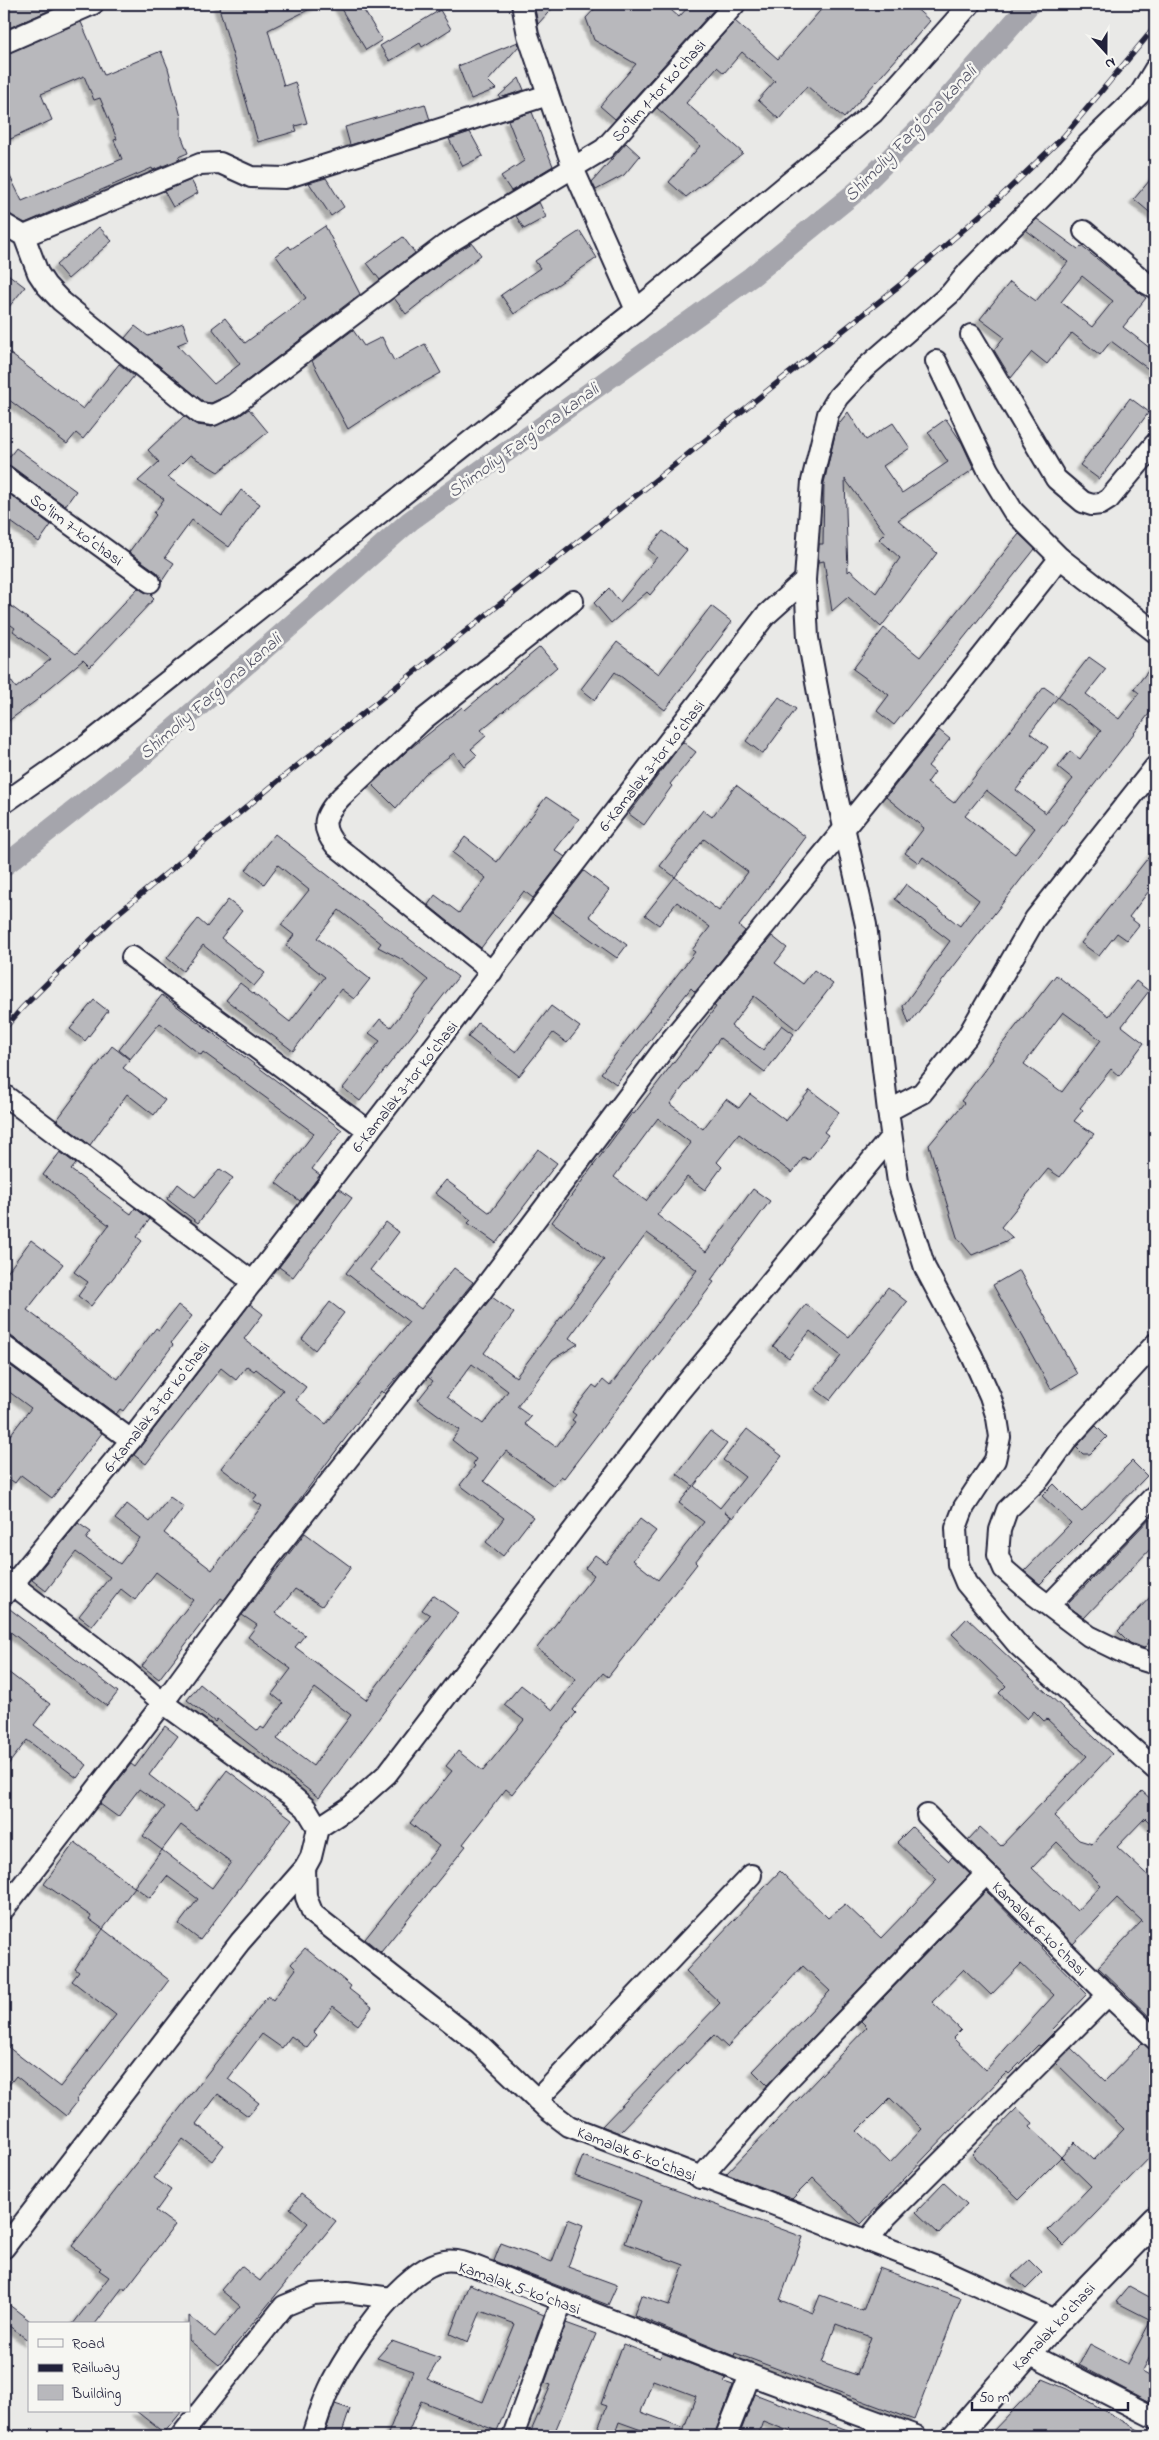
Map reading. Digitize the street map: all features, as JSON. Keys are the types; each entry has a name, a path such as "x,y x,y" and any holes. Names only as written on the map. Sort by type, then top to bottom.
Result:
{"street":[{"path":"4,43 93,4"},
{"path":"522,4 523,17 573,168 636,310"},
{"name":"Soʻlim 1-tor koʻchasi","path":"24,236 38,273 61,301 199,412 213,415 234,405 445,245 604,149 735,4"},
{"path":"4,803 87,745 636,310 873,113 970,4"},
{"path":"1155,69 1140,94 1087,145 1052,187 968,272 950,294 864,369 838,396 826,420 812,481 805,580 808,638 844,826 866,925 898,1182 925,1268 972,1356 990,1396 997,1418 1000,1437 995,1460 964,1507 956,1528 958,1564 966,1583 1018,1645 1155,1769"},
{"path":"4,224 24,236 200,164 220,162 251,177 285,178 548,95"},
{"path":"1084,231 1146,283 1155,288"},
{"path":"971,335 1056,479 1082,502 1092,506 1101,504 1109,499 1155,444"},
{"path":"936,361 988,470 1013,511 1060,558 1155,632"},
{"name":"Soʻlim 7-koʻchasi","path":"4,476 150,582"},
{"path":"4,1909 163,1703 270,1557 481,1292 666,1046 844,826 884,780 1060,558"},
{"name":"6-Kamalak 3-tor koʻchasi","path":"6,1586 131,1440 765,616 805,580"},
{"path":"492,972 336,846 329,838 325,819 328,811 340,797 424,719 573,601"},
{"path":"888,1111 922,1093 967,1037 1035,919 1155,767"},
{"path":"132,957 369,1132"},
{"path":"4,1094 253,1282"},
{"path":"4,2248 240,1942 305,1868 311,1857 318,1828 350,1807 387,1774 674,1398 892,1137"},
{"path":"1155,1344 1067,1440 1040,1478 1007,1510 1000,1530 998,1555 1004,1569 1033,1594 1089,1636 1132,1657 1155,1664"},
{"path":"4,1346 131,1440"},
{"path":"1049,1605 1155,1495"},
{"path":"6,1586 127,1672 163,1703 293,1796 306,1808 318,1828"},
{"name":"Kamalak 6-koʻchasi","path":"927,1815 1108,1995 1155,2039"},
{"name":"Kamalak 6-koʻchasi","path":"305,1868 306,1896 313,1914 480,2046 536,2100 569,2126 700,2178 939,2268 1057,2321"},
{"path":"700,2178 783,2085 986,1874"},
{"path":"536,2100 751,1875"},
{"path":"867,2241 886,2217 1108,1995"},
{"name":"Kamalak koʻchasi","path":"956,2436 1027,2353 1155,2220"},
{"name":"Kamalak 5-koʻchasi","path":"312,2436 328,2391 340,2368 361,2336 391,2298 413,2277 429,2266 445,2261 462,2262 492,2273 750,2375 916,2436"},
{"path":"181,2436 284,2306 313,2294 347,2292 391,2298"},
{"path":"513,2436 562,2301"},
{"path":"1027,2353 1155,2418"},
{"path":"726,2436 750,2375"}],"building":[{"path":"6,4 64,4 4,30 4,14 9,12"},
{"path":"218,4 320,4 268,30 284,86 295,82 307,123 295,126 297,131 258,142"},
{"path":"338,4 360,4 382,40 366,50"},
{"path":"534,4 556,4 538,24"},
{"path":"599,4 664,4 679,17 691,4 718,5 615,119 600,106 636,64 594,40 586,18"},
{"path":"826,4 911,4 930,21 844,118 807,86 779,119 758,100 775,81 742,52 724,73 717,67 686,103 743,153 686,197 669,182 700,146 657,108 735,21 778,59"},
{"path":"440,10 451,29 422,47 420,43 390,61 380,46"},
{"path":"81,22 104,75 161,51 168,68 181,117 181,135 188,153 178,157 180,159 153,170 152,168 25,223 4,212 4,164 22,201 122,159 114,140 117,139 100,98 94,100 84,76 41,94 52,120 4,142 4,55"},
{"path":"518,42 519,46 488,81 496,89 471,99 458,66"},
{"path":"519,78 524,90 500,98 499,96"},
{"path":"425,104 430,120 350,145 345,127"},
{"path":"532,112 553,166 511,191 501,176 524,161 508,120"},
{"path":"470,132 483,156 463,166 449,139"},
{"path":"626,143 640,156 624,175 596,190 592,182"},
{"path":"1155,174 1155,217 1134,199"},
{"path":"326,178 344,207 331,216 309,183"},
{"path":"191,180 198,193 173,207 164,191"},
{"path":"539,202 546,217 524,229 516,216"},
{"path":"1037,219 1078,249 1081,246 1146,298 1123,327 1155,352 1155,374 1111,341 1100,355 1072,333 1047,364 1032,352 1011,378 994,350 1004,337 980,319 1010,282 1036,301 1068,262 1026,230","holes":["1082,276 1113,301 1092,327 1061,302"]},
{"path":"325,226 360,294 228,395 211,403 204,402 125,338 135,326 148,336 183,323 189,340 177,345 214,384 240,364 212,328 225,318 245,343 306,298 276,256 289,246 291,249"},
{"path":"99,227 112,241 68,279 56,265"},
{"path":"580,231 597,258 514,314 501,295 540,268 535,261"},
{"path":"403,237 415,253 380,280 367,263"},
{"path":"472,243 481,255 406,314 394,298 452,255"},
{"path":"4,271 25,287 4,313"},
{"path":"353,330 364,346 382,337 394,361 425,344 441,373 395,398 348,429 312,361"},
{"path":"4,349 83,409 119,364 134,376 83,439 76,433 67,444 4,396"},
{"path":"1130,398 1149,412 1099,479 1080,465"},
{"path":"249,409 268,432 218,472 190,455 168,477 222,516 241,490 260,504 229,547 192,520 165,557 174,563 162,581 157,572 129,552 156,515 154,513 164,499 138,481 159,462 148,450 184,416 197,425 212,427 239,416"},
{"path":"848,412 866,440 893,423 910,448 883,466 902,493 948,462 928,432 946,419 962,443 974,469 898,520 937,553 881,627 848,597 832,611 824,561 818,562 819,544 823,544 824,483 837,426","holes":["845,479 885,533 879,539 900,558 876,593 850,570 848,572"]},
{"path":"16,448 76,491 65,506 11,466 4,464"},
{"path":"4,490 51,525 39,542 4,517"},
{"path":"663,531 687,550 650,595 647,592 611,623 594,603 609,588 620,602 657,557 648,549"},
{"path":"1019,534 1035,549 894,725 877,711 889,695 853,669 884,628 920,657"},
{"path":"138,588 148,594 153,593 151,596 154,599 90,667 83,660 41,697 4,724 4,671 16,688 51,659 13,631 15,628 4,620 4,601 76,654"},
{"path":"711,606 732,622 665,710 615,672 595,700 581,689 617,642 659,674"},
{"path":"540,647 557,667 481,730 486,736 471,749 477,755 464,766 454,753 425,774 396,808 372,784 407,751 462,707 465,710"},
{"path":"1089,657 1106,669 1086,694 1119,719 1139,693 1134,689 1155,662 1155,706 909,1024 903,1006 950,941 895,899 906,884 960,926 979,900 923,857 919,863 905,853 924,828 886,797 939,730 950,739 928,766 935,772 927,783 954,803 1044,687 1058,697","holes":["1058,697 1101,731 1080,759 1070,751 1058,767 1073,779 1046,813 1016,790 1048,747 1030,733","986,790 1035,828 1015,854 965,816"]},
{"path":"779,697 796,709 763,754 746,741"},
{"path":"683,742 696,752 670,784 672,786 644,825 629,814"},
{"path":"736,785 806,837 739,926 745,931 695,992 691,988 616,1084 601,1073 695,952 692,950 710,927 677,902 659,925 645,915 675,877 660,866 703,810 712,817","holes":["704,839 748,872 719,911 675,877"]},
{"path":"546,797 579,819 555,850 565,857 533,898 524,891 481,948 428,905 435,895 459,913 486,878 453,853 465,837 497,862"},
{"path":"275,834 458,977 360,1101 343,1088 380,1041 369,1033 380,1019 391,1027 428,980 403,960 378,947 381,943 339,910 317,938 370,979 354,999 341,989 293,1051 226,1000 240,983 290,1022 325,977 286,946 294,935 281,925 309,890 278,865 264,884 246,870"},
{"path":"1155,849 1155,883 1129,917 1139,925 1127,940 1117,933 1099,956 1081,943"},
{"path":"584,871 609,890 589,916 627,945 617,958 552,912"},
{"path":"228,900 242,911 221,938 265,973 254,986 203,945 183,971 167,958 198,919 207,927"},
{"path":"772,936 787,948 775,963 803,984 814,970 833,984 797,1030 754,996 731,1026 763,1050 782,1025 794,1034 765,1072 720,1038 670,1104 703,1129 726,1099 739,1108 750,1094 786,1121 810,1090 839,1112 824,1132 828,1135 809,1160 804,1157 792,1173 739,1134 717,1162 722,1167 705,1190 687,1177 657,1215 706,1252 753,1189 770,1201 711,1280 714,1282 564,1478 561,1476 554,1486 506,1451 484,1481 533,1517 503,1556 486,1542 504,1518 460,1485 475,1466 473,1464 476,1459 452,1440 459,1430 418,1400 433,1381 428,1377 492,1297 514,1313 484,1353 516,1377 604,1260 552,1222 632,1113 634,1114 716,1007 714,1006","holes":["658,1118 691,1143 646,1201 614,1177","647,1233 697,1270 610,1386 603,1380 597,1388 593,1385 572,1412 576,1415 572,1420 575,1422 556,1447 525,1424 531,1417 517,1407 553,1359 578,1344 569,1338","472,1364 508,1391 483,1424 447,1397"]},
{"path":"1056,975 1109,1016 1136,981 1149,991 1122,1026 1144,1043 1119,1076 1111,1069 1080,1108 1083,1110 1074,1121 1094,1134 1060,1177 1048,1169 1001,1227 1013,1238 972,1255 957,1237 929,1145 964,1103 961,1101 993,1059 992,1057","holes":["1063,1012 1101,1040 1062,1092 1024,1064"]},
{"path":"162,995 342,1130 312,1169 320,1175 300,1201 276,1183 314,1133 203,1052 201,1055 160,1023 130,1059 119,1050"},
{"path":"94,1000 108,1011 85,1041 70,1029"},
{"path":"551,1006 580,1027 567,1043 553,1033 519,1076 468,1037 478,1023 516,1052"},
{"path":"112,1046 130,1060 123,1068 165,1100 154,1115 127,1094 90,1145 57,1120"},
{"path":"538,1149 557,1163 496,1243 468,1223 471,1220 435,1193 446,1180 490,1213"},
{"path":"60,1152 76,1164 71,1170 131,1214 135,1208 150,1219 137,1237 142,1241 91,1306 78,1296 88,1282 74,1272 109,1225 43,1175"},
{"path":"220,1169 233,1178 198,1223 167,1199 178,1184 195,1197"},
{"path":"339,1189 352,1198 293,1277 279,1267"},
{"path":"386,1222 399,1232 370,1270 421,1309 454,1268 473,1282 409,1363 383,1393 381,1391 224,1600 221,1598 159,1679 142,1666 193,1600 156,1572 135,1600 121,1589 92,1626 79,1616 110,1577 76,1552 46,1591 32,1580 78,1523 91,1532 86,1539 120,1564 140,1538 115,1519 127,1504 150,1522 170,1497 184,1507 164,1533 212,1570 262,1506 253,1500 257,1495 221,1468 283,1390 256,1369 254,1371 247,1366 236,1380 221,1368 146,1464 134,1455 250,1304 263,1314 244,1339 306,1387 296,1400 326,1424 409,1322 346,1273"},
{"path":"31,1240 63,1264 27,1310 118,1379 156,1328 159,1330 178,1305 192,1316 171,1343 173,1345 123,1411 120,1409 116,1414 11,1336 4,1334 4,1277"},
{"path":"1019,1270 1077,1374 1051,1389 993,1285"},
{"path":"888,1287 907,1302 830,1400 815,1389 841,1356 810,1331 789,1358 773,1346 806,1304 849,1337"},
{"path":"330,1302 344,1313 315,1350 302,1339"},
{"path":"4,1361 102,1433 52,1498 21,1475 15,1483 4,1475 4,1443 31,1408 4,1388"},
{"path":"1096,1426 1107,1437 1090,1454 1083,1454 1076,1447"},
{"path":"747,1429 782,1456 733,1518 724,1511 731,1517 695,1562 697,1564 608,1677 603,1673 573,1710 576,1713 512,1794 506,1789 463,1844 466,1846 381,1952 365,1939 439,1846 410,1823 452,1771 446,1766 458,1751 483,1771 524,1720 504,1705 521,1685 553,1710 576,1679 537,1648 594,1575 585,1568 595,1555 606,1563 640,1519 656,1531 633,1560 658,1580 704,1522 679,1503 693,1486 677,1474 710,1431 727,1444 694,1486 720,1508 745,1477 723,1460"},
{"path":"1132,1461 1147,1476 1097,1527 1040,1584 1024,1571 1071,1523 1042,1496 1054,1484 1082,1512"},
{"path":"1155,1513 1155,1544 1084,1618 1067,1605"},
{"path":"305,1533 351,1567 322,1606 295,1589 276,1613 305,1635 295,1647 366,1700 430,1615 422,1610 433,1595 458,1613 319,1798 217,1719 215,1722 187,1700 200,1684 258,1731 261,1727 264,1729 283,1703 272,1694 291,1669 248,1637 257,1625 242,1615","holes":["315,1688 351,1715 313,1766 277,1739"]},
{"path":"1155,1592 1155,1636 1144,1648 1130,1643 1118,1631"},
{"path":"6,1606 118,1692 107,1706 4,1627 4,1607"},
{"path":"967,1618 1112,1754 1054,1816 1079,1840 1092,1844 1142,1791 1155,1803 1155,1828 1145,1818 1117,1847 1155,1882 1155,2022 1098,1967 1142,1921 1117,1898 1073,1944 968,1840 980,1827 1001,1846 1087,1756 1047,1719 1044,1721 1034,1711 1027,1719 999,1693 1006,1686 952,1634","holes":["1057,1842 1101,1885 1077,1911 1032,1868"]},
{"path":"4,1669 50,1704 34,1725 87,1765 77,1778 27,1740 4,1770 4,1711 12,1699 4,1693"},
{"path":"165,1726 178,1736 149,1775 196,1811 227,1770 292,1819 200,1940 179,1924 198,1899 167,1876 150,1898 135,1887 103,1929 89,1919 91,1916 44,1884 75,1842 134,1887 162,1850 143,1836 165,1807 139,1789 118,1817 100,1804 131,1764 135,1767","holes":["181,1825 231,1862 212,1888 162,1850"]},
{"path":"912,1827 949,1861 952,1857 970,1874 767,2085 753,2071 830,1991 803,1966 727,2047 714,2035 619,2133 602,2126 720,2003 686,1971 780,1871 828,1918 845,1904 881,1938 937,1880 897,1842"},
{"path":"986,1891 1087,1994 1052,2030 1054,2032 1009,2074 1007,2072 861,2224 813,2178 792,2199 726,2174 867,2027 861,2021","holes":["1021,1964 1054,1995 986,2070 953,2038 961,2030 932,2002 964,1969 991,1995","890,2098 922,2129 890,2163 857,2131"]},
{"path":"103,1929 169,1980 76,2100 78,2101 66,2116 16,2076 4,2091 4,2044 60,2087 116,2015 72,1981 79,1972 75,1969"},
{"path":"305,1948 351,1986 349,1989 372,2007 358,2025 333,2006 314,2032 317,2035 307,2048 291,2036 282,2048 262,2034 228,2079 259,2103 248,2116 218,2094 196,2124 224,2145 212,2161 183,2139 154,2178 171,2190 156,2211 175,2225 125,2290 123,2287 97,2322 75,2322 109,2277 99,2270 101,2268 72,2246 268,1996 273,2000 296,1969 291,1964"},
{"path":"1142,2043 1155,2051 1155,2152 1064,2246 1048,2230 1091,2186 1061,2157 1075,2142 1094,2160 1124,2129 1056,2063 1071,2048 1105,2081"},
{"path":"1017,2108 1033,2123 1030,2127 1061,2157 1019,2199 972,2154"},
{"path":"583,2156 803,2237 780,2300 813,2313 820,2295 863,2311 879,2268 961,2298 914,2420 735,2353 734,2356 634,2315 641,2295 669,2305 684,2265 625,2243 641,2201 575,2176","holes":["836,2324 871,2337 857,2375 822,2363"]},
{"path":"944,2183 967,2204 939,2234 916,2212"},
{"path":"301,2194 336,2221 219,2365 190,2341 189,2316 215,2337 240,2306 221,2290 241,2266 260,2281 308,2223 290,2208"},
{"path":"568,2219 583,2225 568,2267 617,2285 608,2305 494,2261 501,2243 552,2262"},
{"path":"1029,2260 1042,2273 1026,2289 1012,2276"},
{"path":"469,2284 544,2315 523,2374 520,2373 497,2431 421,2401 407,2436 387,2436 413,2371 377,2358 392,2341 440,2358 427,2379 483,2402 515,2324 481,2311 468,2342 450,2334"},
{"path":"1129,2286 1155,2300 1155,2347 1142,2372 1155,2379 1155,2405 1079,2365 1090,2344 1128,2364 1151,2320 1116,2302"},
{"path":"4,2301 29,2320 28,2340 4,2322"},
{"path":"566,2323 596,2334 553,2436 529,2436 551,2385 545,2383"},
{"path":"623,2344 660,2358 662,2353 726,2378 724,2382 733,2385 714,2436 658,2436 619,2422 614,2436 595,2436 607,2406 601,2404","holes":["653,2380 696,2396 684,2428 641,2412"]},
{"path":"1043,2379 1067,2389 1149,2436 988,2436"},
{"path":"755,2394 860,2436 801,2436 763,2421 758,2436 739,2436"},
{"path":"335,2404 350,2409 341,2436 324,2436"},
{"path":"137,2412 181,2412 164,2433"}],"waterway":[{"name":"Shimoliy Fargʻona kanali","path":"4,866 137,761 410,521 751,277 857,191 931,117 1030,4"}],"railway":[{"path":"4,1029 22,1008 116,915 278,781 900,285 993,204 1064,136 1155,27"}]}
